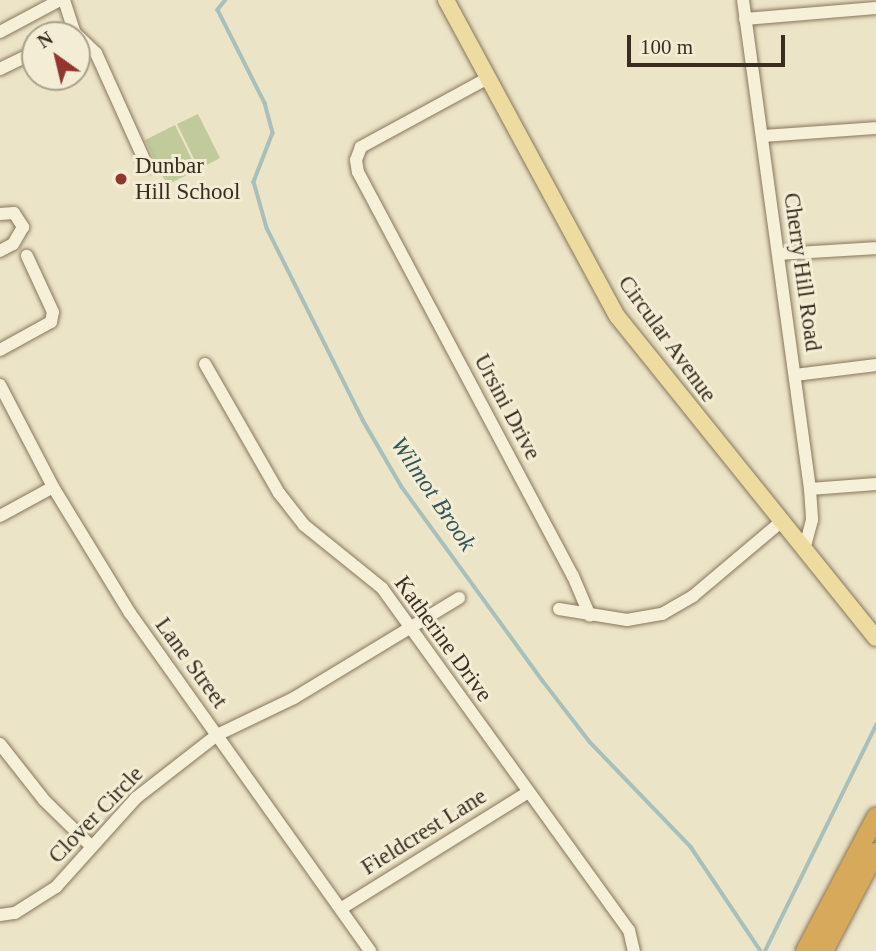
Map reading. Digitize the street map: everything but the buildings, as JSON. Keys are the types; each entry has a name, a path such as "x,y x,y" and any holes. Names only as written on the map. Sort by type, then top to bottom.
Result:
{"highway":[{"path":"805,951 876,817"},
{"path":"824,951 876,852"}],"main road":[{"name":"Circular Avenue","path":"446,0 617,316 876,638"}],"street":[{"path":"0,32 62,0 68,21"},
{"name":"Cherry Hill Road","path":"743,0 810,489 812,520 804,549"},
{"path":"745,19 876,8"},
{"path":"91,49 96,53 147,166"},
{"path":"0,69 21,59"},
{"name":"Ursini Drive","path":"488,78 361,147 356,160 590,616"},
{"path":"762,135 876,128"},
{"path":"0,214 14,213 23,227 13,244 0,251"},
{"path":"779,254 876,248"},
{"path":"0,350 51,322 53,312 27,256"},
{"name":"Katherine Drive","path":"205,364 279,493 304,525 382,588 629,930 634,951"},
{"path":"795,375 876,365"},
{"name":"Lane Street","path":"0,385 53,487 130,613 370,951"},
{"path":"810,489 876,484"},
{"path":"0,516 53,487"},
{"path":"559,609 627,620 662,614 693,596 781,522"},
{"name":"Clover Circle","path":"0,915 15,913 56,887 136,797 217,735 294,698 459,598"},
{"path":"0,744 44,800 91,846"},
{"name":"Fieldcrest Lane","path":"342,908 528,792"}],"green space":[{"path":"198,114 220,158 199,169 177,124"},
{"path":"175,125 197,170 167,185 145,140"}],"waterway":[{"name":"Wilmot Brook","path":"226,0 218,10 265,103 273,133 254,182 267,228 363,420 402,487 543,681 590,742 691,847 761,951"},
{"path":"765,951 876,725"}],"place":[{"name":"Dunbar Hill School","path":"121,179"}]}
